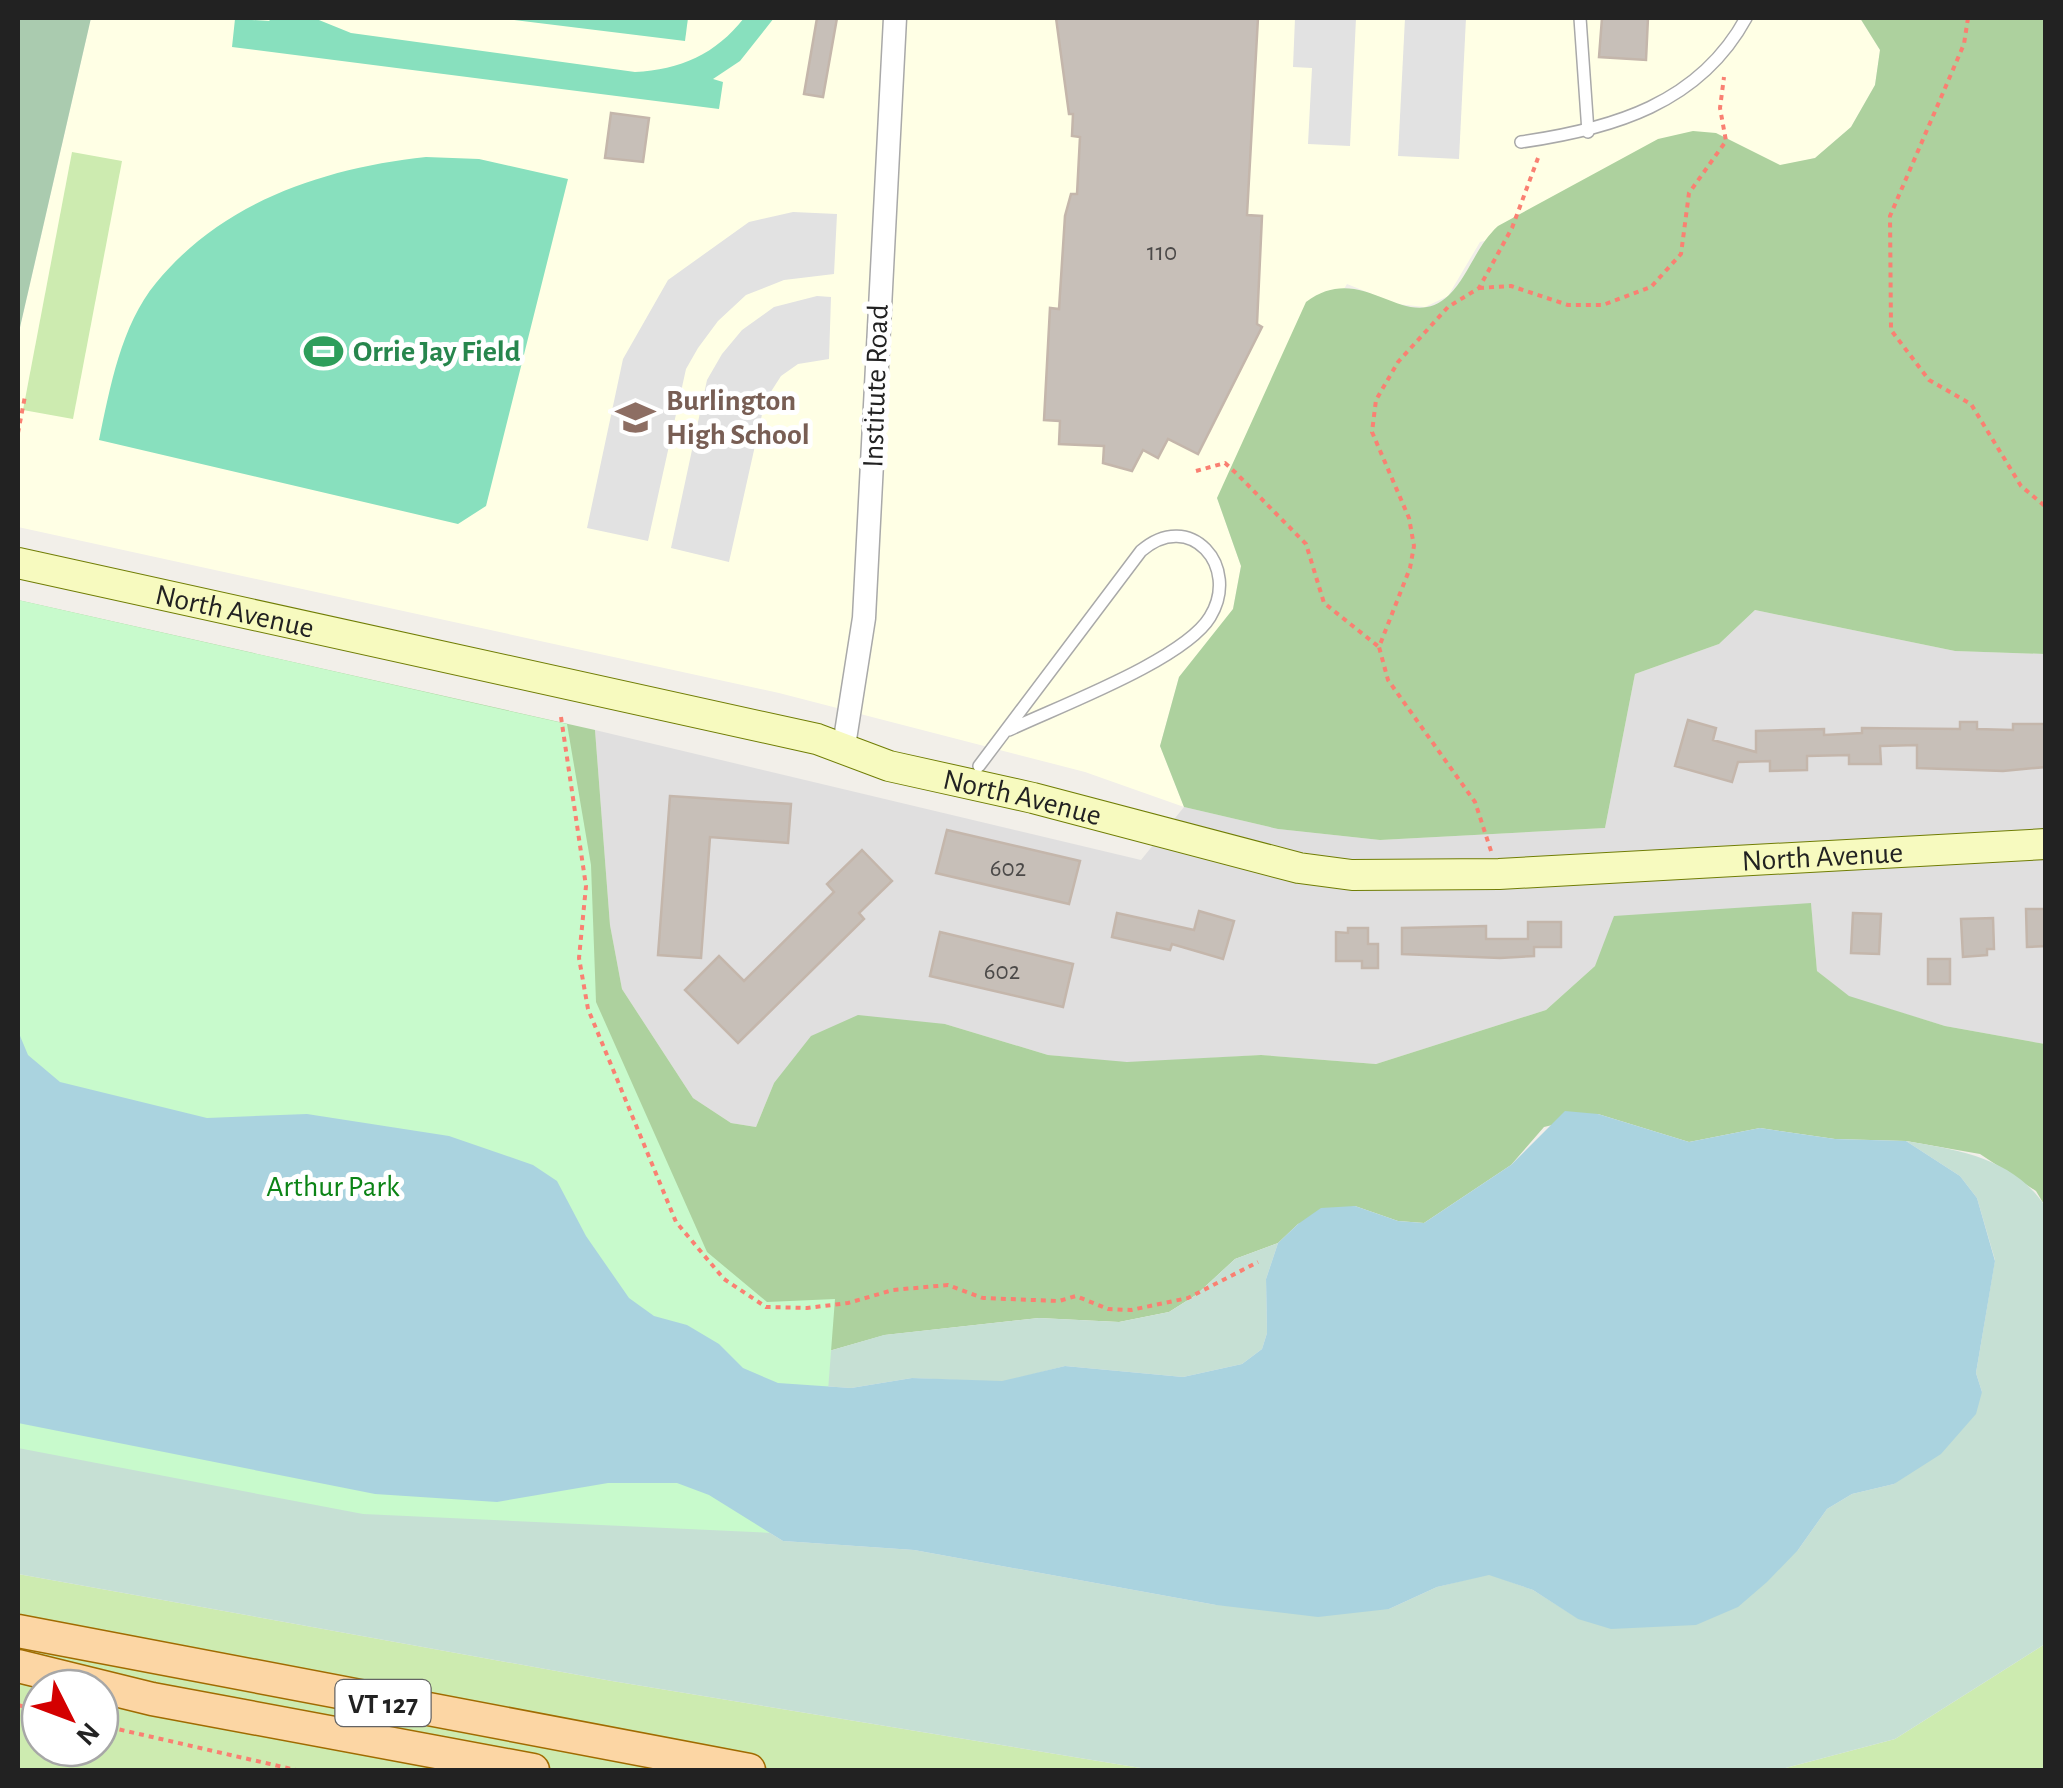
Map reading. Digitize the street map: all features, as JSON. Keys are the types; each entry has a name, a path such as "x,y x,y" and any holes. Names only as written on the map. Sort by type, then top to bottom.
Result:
{"main road":[{"name":"North Avenue","path":"18,563 818,739 844,752 1299,868 1352,875 1499,874 2046,844"},
{"name":"VT 127","path":"18,1631 749,1770"},
{"name":"VT 127","path":"18,1666 152,1699 533,1770"},
{"path":"484,1761 517,1770"}],"street":[{"name":"Institute Road","path":"844,752 864,618 895,18"}],"lane":[{"path":"1580,18 1588,132"},
{"path":"1520,142 1588,132 1650,111 1681,91 1727,49 1746,18"},
{"path":"979,766 1141,550 1155,538 1174,534 1195,540 1211,554 1220,574 1219,598 1210,618 1190,638 1009,730"}],"path":[{"path":"1968,18 1964,44 1890,216 1891,330 1928,380 1971,404 1986,422 2021,486 2046,507"},
{"path":"1479,288 1511,286 1568,304 1603,306 1627,300 1668,272 1687,235 1689,193 1726,141 1720,108 1727,49"},
{"path":"1379,647 1410,568 1414,546 1409,518 1372,432 1376,400 1422,332 1479,288 1512,228 1544,138"},
{"path":"18,433 26,396"},
{"path":"1196,471 1225,464 1306,544 1324,603 1379,647 1388,680 1475,802 1499,874"},
{"path":"561,717 586,886 579,958 588,1009 676,1222 724,1279 766,1307 808,1308 848,1303 892,1290 948,1285 983,1298 1059,1302 1076,1296 1108,1309 1131,1310 1188,1298 1258,1262"},
{"path":"120,1729 296,1770"}],"shaded area":[{"path":"18,18 91,18 18,336"},
{"name":"Burlington High School","path":"91,18 1860,18 1880,50 1875,85 1851,127 1815,158 1480,242 1448,296 1425,307 1397,304 1347,284 1217,498 1241,566 1233,609 1179,677 1160,746 1184,807 1085,772 779,693 18,527 18,336"},
{"path":"1295,18 1356,18 1350,146 1308,144 1312,68 1293,67"},
{"path":"1405,18 1466,18 1459,159 1398,156"},
{"path":"793,212 837,214 834,274 784,280 746,295 718,321 698,348 686,369 648,541 587,528 623,359 668,280 749,222"},
{"path":"817,296 831,297 829,359 798,364 781,376 765,401 729,562 671,548 707,380 722,354 742,330 774,307"},
{"path":"1755,610 1955,651 2045,654 2045,1044 1945,1026 1849,997 1817,971 1811,904 1595,966 1546,1010 1376,1064 1261,1055 1127,1063 1048,1055 945,1024 774,1083 756,1127 731,1123 693,1098 622,989 610,925 595,730 1141,860 1184,807 1278,829 1380,840 1605,828 1635,674 1719,644"},
{"path":"18,859 829,1351 884,1335 1039,1318 1119,1322 1169,1312 1196,1295 1235,1259 1278,1243 1266,1279 1267,1333 1262,1349 1242,1364 1183,1377 1065,1366 1002,1382 912,1378 851,1388 778,1383"},
{"path":"1906,1141 1965,1153 2001,1167 2032,1190 2045,1206 2045,1644 1895,1739 1778,1770 1153,1770 612,1681 18,1574 18,1423 709,1495 783,1541 914,1550 1216,1605 1389,1609 1437,1587 1489,1574 1533,1590 1579,1619 1798,1550 1827,1509 1852,1494 1894,1484 1982,1392 1976,1373 1995,1260 1977,1198 1960,1176"}],"green space":[{"path":"267,18 314,18 351,33 635,72 667,68 696,58 744,18 774,18 740,61 713,79 723,82 719,109 232,47 235,19 270,21"},
{"path":"498,18 688,18 685,41"},
{"path":"1860,18 2045,18 2045,654 1955,651 1755,610 1719,644 1635,674 1605,828 1380,840 1278,829 1184,807 1160,746 1179,677 1233,609 1241,566 1217,498 1306,302 1327,291 1347,288 1416,308 1433,306 1456,287 1498,226 1658,139 1693,131 1716,133 1780,165 1815,158 1851,127 1875,85 1880,50"},
{"path":"72,152 122,161 73,419 23,410"},
{"name":"Orrie Jay Field","path":"426,157 479,159 568,179 486,506 458,524 99,440 125,337 144,300 183,254 212,230 278,193 351,170"},
{"path":"18,600 595,730 610,925 622,989 693,1098 731,1123 756,1127 774,1083 811,1036 858,1015 945,1024 1048,1055 1127,1062 1261,1055 1376,1064 1546,1010 1595,966 1614,916 1811,903 1817,971 1849,996 1945,1026 2045,1044 2045,1206 2036,1191 1980,1154 1906,1141 1835,1139 1760,1128 1689,1142 1598,1114 1544,1127 1511,1165 1424,1223 1398,1221 1355,1206 1298,1224 1278,1243 1235,1259 1196,1295 1169,1312 1119,1322 1039,1318 885,1335 829,1351 786,1348"},
{"name":"Arthur Park","path":"18,600 567,724 591,865 596,1002 707,1252 767,1302 835,1299 817,1535 363,1514 18,1448"},
{"path":"18,1574 612,1681 1153,1770 18,1770"},
{"path":"2045,1644 2045,1770 1778,1770 1895,1739"}],"water":[{"path":"18,1031 28,1055 60,1082 207,1118 307,1114 449,1136 533,1165 557,1181 586,1236 629,1298 654,1316 687,1325 719,1344 743,1368 778,1383 851,1388 912,1378 1002,1381 1065,1366 1183,1377 1242,1364 1262,1349 1267,1333 1266,1279 1278,1243 1298,1224 1321,1208 1355,1206 1398,1221 1424,1223 1511,1165 1565,1111 1598,1114 1689,1142 1760,1128 1835,1139 1906,1141 1960,1176 1977,1198 1995,1261 1976,1373 1982,1392 1976,1414 1941,1454 1894,1484 1852,1494 1827,1509 1798,1550 1767,1582 1738,1607 1696,1625 1611,1629 1578,1619 1533,1590 1489,1575 1437,1587 1389,1609 1318,1617 1216,1605 914,1550 783,1541 709,1495 677,1483 608,1483 497,1502 375,1494 18,1423"}],"building":[{"path":"817,18 837,18 823,97 804,94"},
{"path":"1056,18 1258,18 1247,215 1262,216 1257,324 1262,327 1198,454 1168,439 1158,458 1143,450 1132,471 1103,463 1104,446 1059,444 1060,421 1044,420 1050,308 1059,309 1065,216 1071,194 1077,194 1080,137 1072,136 1073,114 1069,114"},
{"path":"1602,18 1648,18 1646,60 1599,57"},
{"path":"611,113 649,118 643,162 605,158"},
{"path":"1688,720 1716,728 1713,740 1756,752 1756,731 1824,729 1824,735 1862,733 1862,728 1960,729 1960,722 1977,722 1977,729 2013,730 2013,724 2046,724 2046,767 2003,771 1917,768 1917,745 1880,746 1881,764 1849,764 1849,755 1807,756 1807,770 1770,771 1770,761 1738,762 1732,782 1675,766"},
{"path":"670,796 791,804 788,843 710,837 701,958 658,955"},
{"path":"947,830 1080,861 1069,904 936,873"},
{"path":"862,850 892,881 859,913 864,919 738,1043 685,990 719,956 744,981 834,892 827,884"},
{"path":"2026,909 2046,909 2046,946 2027,947"},
{"path":"1199,911 1234,921 1223,959 1172,944 1170,950 1112,937 1117,913 1194,930"},
{"path":"1853,913 1881,914 1879,954 1851,953"},
{"path":"1993,918 1994,949 1987,949 1987,955 1963,957 1961,919"},
{"path":"1528,922 1561,922 1561,947 1534,947 1534,956 1500,958 1402,954 1402,928 1486,926 1486,939 1528,939"},
{"path":"1348,928 1368,928 1368,944 1378,944 1378,968 1362,968 1362,961 1336,961 1336,932 1348,933"},
{"path":"940,932 1073,964 1063,1007 930,976"},
{"path":"1928,959 1950,959 1950,984 1928,984"}],"place":[{"name":"Orrie Jay Field","path":"323,351"},
{"name":"Burlington High School","path":"636,417"}]}
